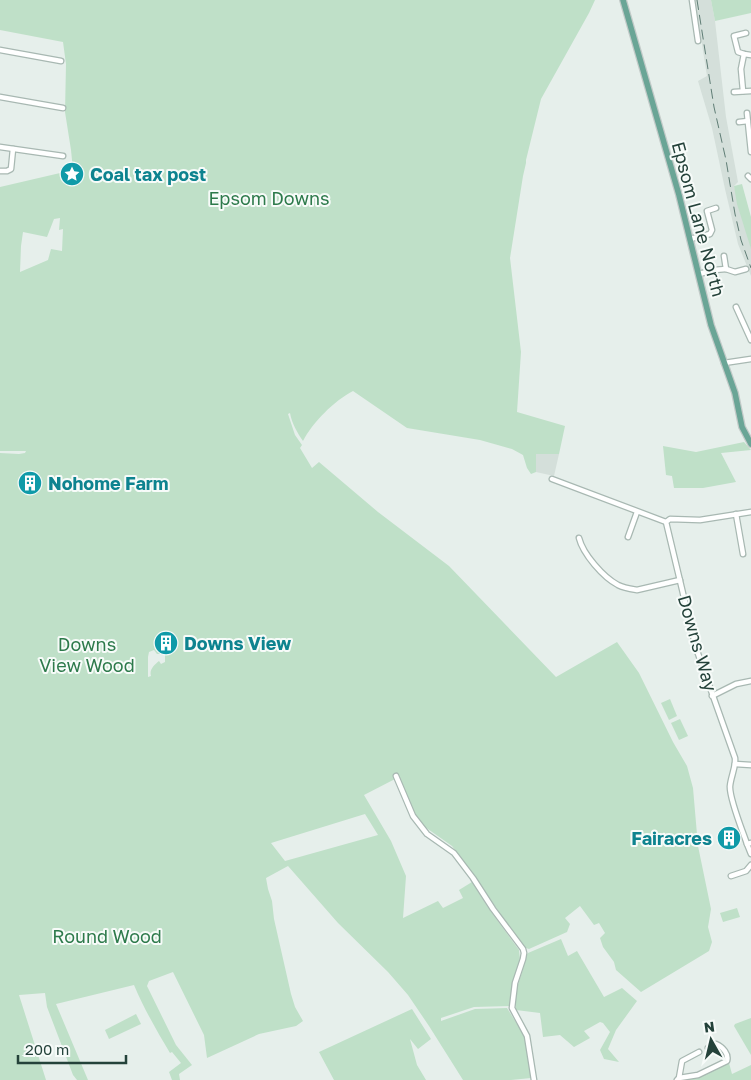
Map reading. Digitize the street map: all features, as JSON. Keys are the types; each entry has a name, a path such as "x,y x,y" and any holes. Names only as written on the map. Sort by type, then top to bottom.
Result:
{"main road":[{"name":"Epsom Lane North","path":"623,0 671,168 711,325 734,393 742,427 751,444"}],"street":[{"path":"692,0 698,41"},
{"path":"746,33 734,36 738,52 751,55"},
{"path":"0,50 61,61"},
{"path":"743,91 741,69 744,54"},
{"path":"734,92 751,91"},
{"path":"0,97 63,108"},
{"path":"746,113 751,152"},
{"path":"739,122 748,121"},
{"path":"0,147 63,156"},
{"path":"0,171 11,169 13,148"},
{"path":"690,239 710,234 712,230 708,211 716,208"},
{"path":"724,256 726,270"},
{"path":"699,274 714,270 735,272 746,269"},
{"path":"736,307 751,340"},
{"path":"724,363 751,359"},
{"path":"552,479 666,522 670,519 700,520 751,512"},
{"path":"628,537 637,512"},
{"path":"736,514 743,554"},
{"name":"Downs Way","path":"666,522 696,648 735,758 730,792 749,843 751,854"},
{"path":"579,538 584,550 597,568 617,585 637,590 680,580"},
{"path":"712,696 736,684 751,682"},
{"path":"735,764 751,765"},
{"path":"396,776 413,816 427,834 454,853 473,878 493,910 523,949 523,959 514,983 512,1008 526,1036 534,1080"},
{"path":"731,876 746,870 751,865"},
{"path":"699,1052 682,1061 678,1079 698,1075 727,1061 728,1058 724,1049 716,1044 708,1048"}],"shaded area":[{"path":"695,0 711,0 726,117 738,182 734,186 751,248 751,276 738,244 712,128 698,81 707,76"},
{"path":"536,454 559,454 554,476 536,472"}],"green space":[{"path":"0,0 595,0 541,99 526,160 510,258 521,352 517,412 565,426 559,454 536,454 536,472 531,474 523,455 512,449 480,440 407,428 353,391 339,400 325,413 312,427 303,441 295,428 290,413 288,414 295,435 302,445 300,448 312,468 319,462 378,512 449,566 556,677 617,642 639,673 687,766 693,788 698,846 711,909 708,927 712,942 709,951 641,992 616,970 614,962 603,947 600,938 605,933 599,923 594,925 580,906 565,918 570,924 567,932 529,949 523,947 452,846 413,816 395,777 395,779 364,795 391,841 406,876 403,918 438,901 443,908 463,898 459,890 472,882 519,950 520,959 510,1006 474,1007 441,1018 441,1021 475,1009 507,1008 525,1037 531,1078 463,1080 408,995 388,972 338,923 288,866 266,878 291,994 295,1007 303,1021 296,1026 259,1034 207,1058 204,1035 173,972 149,981 147,986 176,1045 192,1065 179,1074 180,1080 172,1080 169,1072 181,1063 172,1052 170,1053 146,1011 134,985 56,1004 88,1080 77,1080 73,1075 47,1007 45,993 19,995 46,1080 0,1080 0,453 19,454 26,451 0,451 0,187 73,170 65,112 66,64 63,42 0,30","holes":["60,218 59,230 63,229 62,251 51,249 48,260 20,272 23,232 47,237 54,219","167,647 172,647 173,650 165,655 165,662 161,664 159,661 154,666 151,670 151,676 148,677 149,652 154,650 157,654 160,654","365,814 378,835 285,861 271,843"]},
{"path":"711,0 751,0 751,13 715,21"},
{"path":"742,184 751,217 751,249 737,204 734,186"},
{"path":"744,442 751,450 721,453 736,482 703,488 674,488 672,476 666,475 663,446 696,452"},
{"path":"670,699 677,716 669,720 661,703"},
{"path":"680,719 688,736 679,740 671,723"},
{"path":"737,908 740,917 723,922 720,913"},
{"path":"561,939 568,956 577,951 604,997 622,988 637,1001 616,1030 608,1049 619,1062 604,1059 600,1050 610,1032 603,1023 600,1022 584,1031 590,1038 574,1047 560,1035 543,1037 540,1013 516,1010 516,992 527,954"},
{"path":"412,1009 431,1039 418,1049 410,1039 417,1065 426,1080 334,1080 319,1052"},
{"path":"136,1014 141,1024 109,1039 105,1030"},
{"path":"751,1018 751,1055 734,1026"},
{"path":"729,1063 732,1074 751,1065 751,1080 687,1080 705,1075"}],"railway":[{"path":"697,0 714,107 726,160 735,214 741,240 751,268"}],"place":[{"name":"Coal tax post","path":"72,174"},
{"name":"Nohome Farm","path":"30,483"},
{"name":"Downs View","path":"166,643"},
{"name":"Fairacres","path":"729,838"}],"park label":[{"name":"Epsom Downs","path":"269,198"},
{"name":"Downs View Wood","path":"87,654"},
{"name":"Round Wood","path":"107,936"}]}
